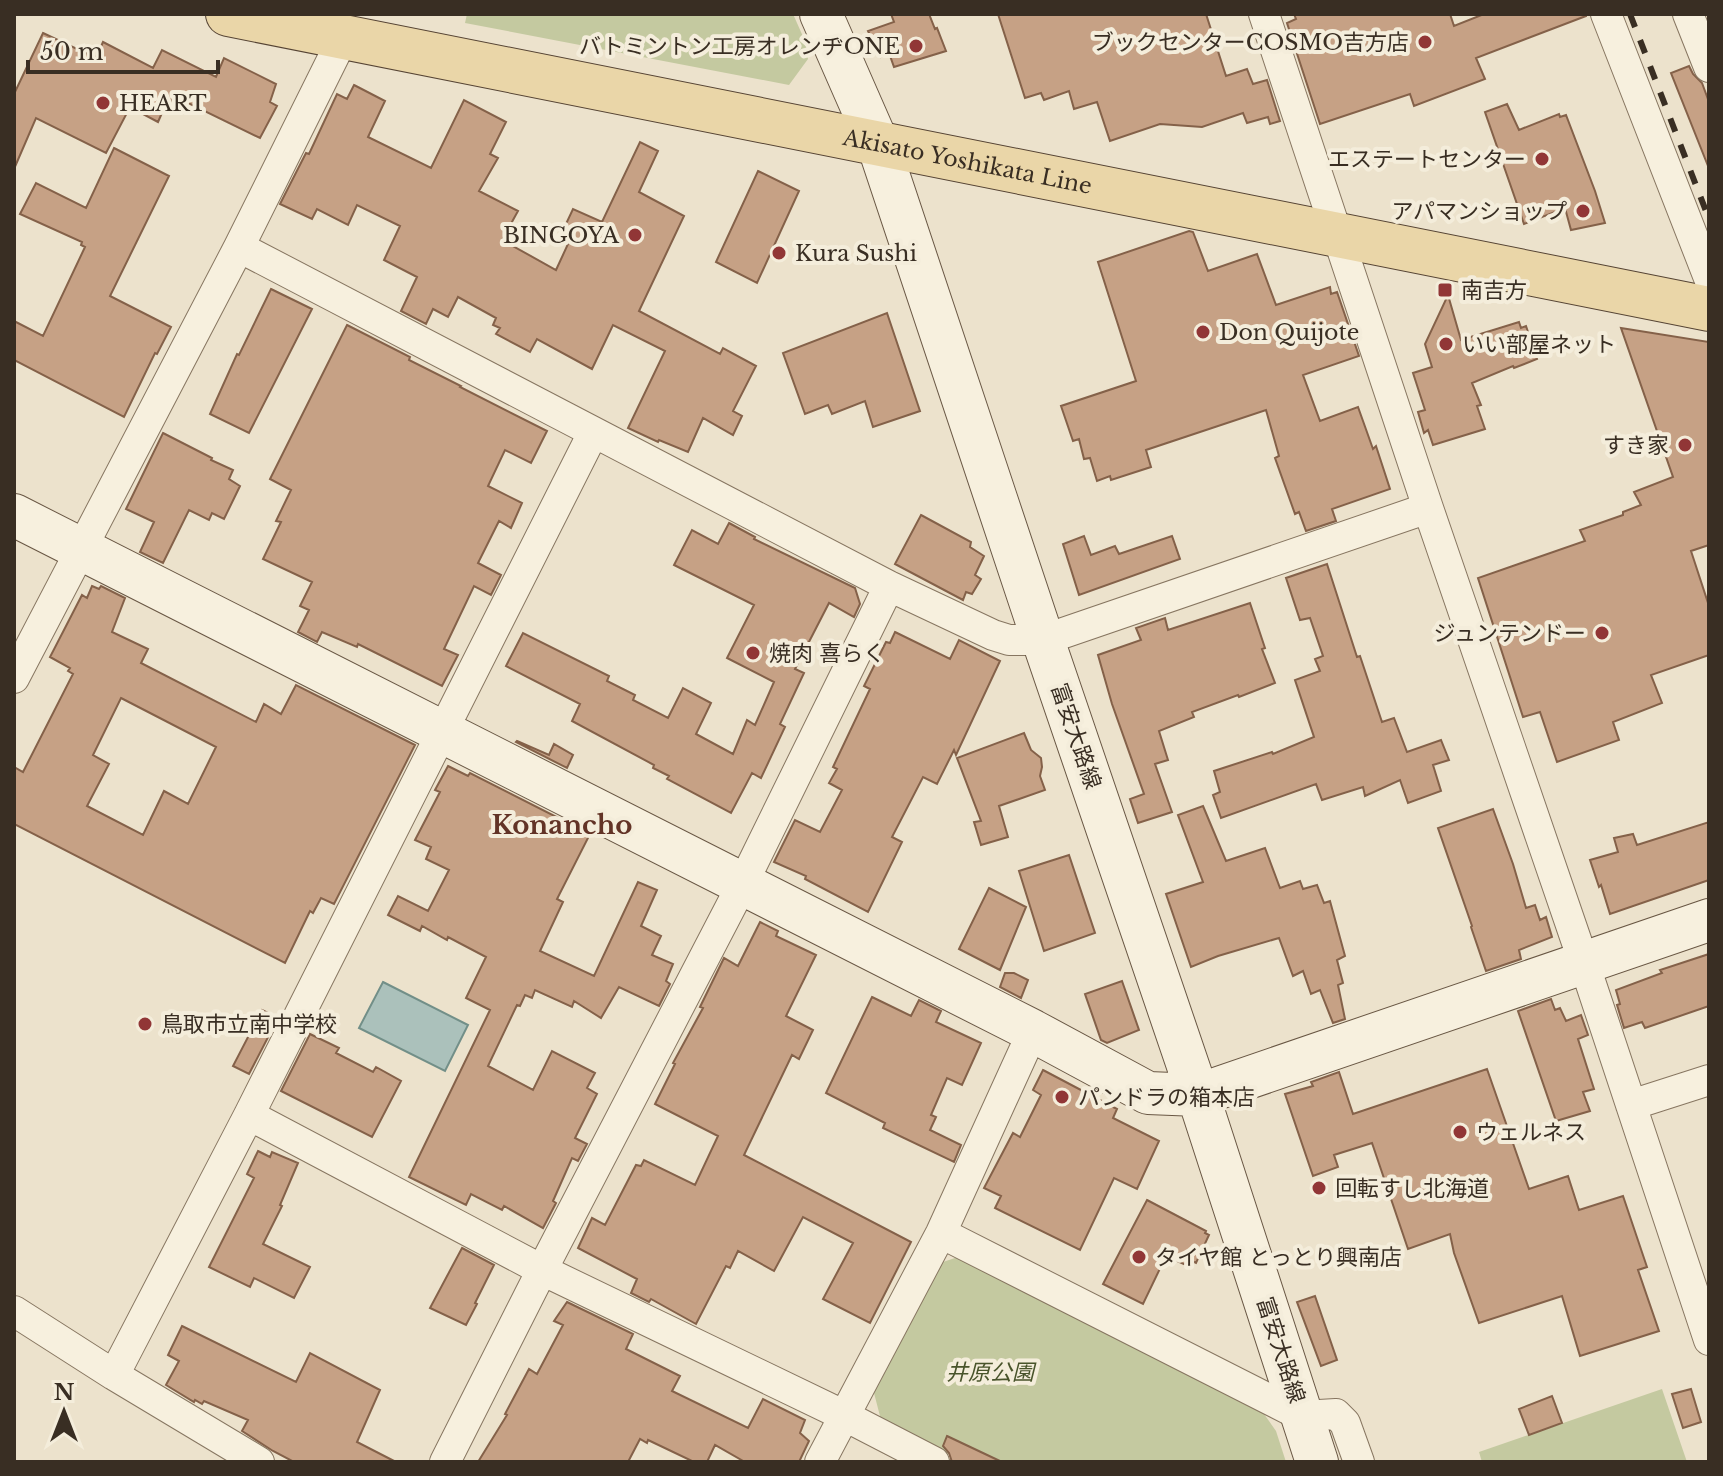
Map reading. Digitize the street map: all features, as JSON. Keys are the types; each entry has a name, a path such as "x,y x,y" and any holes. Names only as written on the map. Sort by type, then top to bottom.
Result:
{"main road":[{"name":"Akisato Yoshikata Line","path":"228,14 1709,309"}],"street":[{"name":"富安大路線","path":"821,14 878,144 1198,1095 1317,1462"},
{"path":"1264,14 1709,1340"},
{"path":"1606,14 1709,278"},
{"path":"1688,14 1709,67"},
{"path":"14,678 239,247 343,38"},
{"path":"239,247 889,586 1009,640 1043,640 1428,508"},
{"path":"114,1375 249,1115 593,433"},
{"path":"14,515 1033,1031 1148,1093 1198,1095 1709,920"},
{"path":"445,1462 742,885 889,586"},
{"path":"820,1462 941,1233 1033,1031"},
{"path":"1631,1105 1709,1080"},
{"path":"249,1115 542,1270 934,1462"},
{"path":"941,1233 1302,1416 1336,1414 1345,1423 1359,1462"},
{"path":"14,1311 259,1462"}],"green space":[{"path":"467,14 793,14 805,41 808,59 789,85 465,23"},
{"name":"井原公園","path":"961,1256 1264,1414 1276,1431 1286,1462 964,1462 881,1420 874,1393 943,1262"},
{"path":"1662,1389 1687,1462 1482,1462 1479,1452"}],"water":[{"path":"383,982 468,1025 445,1071 359,1028"}],"building":[{"path":"891,14 929,14 946,51 894,67 889,53 881,57 868,31 894,22"},
{"path":"998,14 1206,14 1226,76 1247,69 1253,84 1267,80 1280,121 1270,124 1268,117 1247,123 1243,113 1202,127 1160,124 1110,141 1097,102 1074,109 1069,91 1044,100 1041,93 1025,98"},
{"path":"1294,14 1450,14 1454,26 1484,14 1586,16 1476,58 1485,79 1414,106 1410,94 1320,124 1287,23 1296,19"},
{"path":"43,33 96,58 103,42 153,68 162,50 216,77 224,58 276,84 270,102 277,106 260,138 174,96 168,108 165,106 158,122 130,107 106,153 36,118 14,169 14,94"},
{"path":"1689,66 1702,83 1709,102 1708,166 1671,73"},
{"path":"354,85 385,101 368,137 431,168 464,100 506,122 490,154 498,158 479,191 518,211 502,240 556,270 574,231 565,226 573,209 602,222 640,142 658,151 639,192 684,216 639,311 720,354 723,348 756,366 733,411 742,416 733,435 703,418 688,452 628,428 665,351 613,325 592,369 537,339 530,352 496,334 500,328 493,325 496,318 458,297 448,317 433,309 426,324 401,311 417,277 384,260 400,226 357,205 348,225 317,209 312,219 280,204 306,153 309,154 337,94 347,99"},
{"name":"エステートセンター","path":"1507,104 1519,130 1559,114 1560,117 1566,115 1605,223 1571,230 1565,208 1524,224 1485,112"},
{"path":"114,148 169,176 110,296 171,327 124,417 14,360 14,321 43,336 85,247 81,245 82,242 20,214 36,183 86,208"},
{"path":"758,171 799,191 757,283 716,262"},
{"path":"1193,232 1208,271 1257,254 1276,305 1330,287 1331,294 1337,292 1359,356 1303,375 1320,421 1358,407 1373,449 1376,446 1390,489 1332,509 1336,521 1306,531 1299,512 1295,514 1275,458 1279,456 1266,410 1146,450 1151,467 1111,480 1110,476 1097,481 1090,458 1084,459 1079,439 1073,441 1061,406 1136,381 1098,262"},
{"path":"271,289 312,309 249,433 210,414"},
{"path":"1448,295 1461,340 1519,322 1521,328 1526,326 1537,359 1472,383 1481,405 1477,406 1485,429 1433,445 1428,430 1424,433 1418,412 1425,410 1413,373 1432,367 1425,344"},
{"path":"887,313 920,411 873,427 865,401 832,414 828,405 805,414 783,353"},
{"path":"347,325 547,431 531,463 505,450 488,486 522,503 511,528 499,521 478,563 501,575 491,595 474,586 444,649 458,655 442,686 358,644 357,647 322,632 317,642 298,632 309,610 300,606 312,582 263,559 281,522 276,521 291,490 270,479"},
{"path":"1621,328 1709,342 1709,545 1691,551 1709,606 1709,655 1651,675 1662,703 1613,722 1619,740 1557,762 1540,712 1523,717 1478,578 1585,541 1580,530 1623,515 1623,512 1641,505 1634,492 1673,477"},
{"path":"163,433 233,470 229,479 240,486 224,519 212,513 209,520 189,510 163,563 140,552 154,522 126,509"},
{"path":"921,515 971,542 970,547 984,556 975,575 981,579 972,594 966,592 963,600 895,564"},
{"path":"729,523 754,539 855,588 860,604 854,617 829,603 795,669 804,673 780,724 785,727 761,778 752,773 731,813 667,779 669,776 653,768 654,765 572,721 580,704 506,666 523,633 609,676 607,681 635,695 633,700 668,718 683,688 711,703 696,734 733,754 747,720 755,725 774,682 727,658 754,605 674,565 692,530 718,544"},
{"path":"1084,536 1091,555 1115,546 1119,554 1172,536 1180,559 1079,595 1063,544"},
{"path":"1327,564 1382,722 1394,718 1407,752 1441,740 1449,760 1433,765 1441,791 1408,803 1400,780 1365,796 1363,787 1322,800 1316,784 1221,818 1213,795 1220,792 1214,771 1273,754 1314,737 1295,680 1320,671 1315,659 1323,656 1310,618 1300,620 1286,578"},
{"path":"92,586 99,589 101,586 125,598 112,632 148,649 141,663 256,722 264,704 281,714 296,685 415,745 334,904 321,898 313,913 310,911 285,963 14,824 14,767 23,772 73,674 68,671 70,668 50,657 82,595 87,598","holes":["121,698 216,747 188,804 164,791 143,835 87,806 109,764 93,755"]},
{"path":"1250,603 1275,683 1192,712 1194,717 1159,731 1168,760 1155,764 1172,812 1138,823 1130,799 1144,794 1098,655 1141,640 1136,628 1165,618 1168,630"},
{"path":"895,632 950,659 959,640 1000,661 956,755 954,750 937,784 923,777 892,837 902,842 868,912 805,879 806,876 774,862 795,820 820,832 842,790 829,783 837,769 833,767 870,689 864,686 886,642 890,643"},
{"path":"1024,733 1031,750 1041,758 1040,776 1045,790 999,806 1008,837 981,845 974,822 981,821 957,758"},
{"path":"517,741 549,755 554,744 573,755 567,768"},
{"path":"448,766 468,776 470,773 590,834 557,899 563,902 540,951 594,976 638,882 657,890 641,926 661,936 652,955 673,964 666,981 670,984 659,1006 619,987 601,1018 574,1001 572,1007 535,990 532,998 525,995 520,1006 517,1005 488,1066 533,1090 552,1051 595,1073 587,1088 597,1094 575,1138 587,1144 578,1161 572,1158 553,1201 556,1203 543,1228 504,1206 502,1210 471,1194 466,1205 409,1177 490,1010 466,998 486,957 448,937 447,940 422,926 420,931 388,915 398,896 428,911 449,870 426,859 431,847 415,840 440,792 435,790"},
{"path":"1203,806 1226,861 1265,848 1280,888 1300,881 1303,889 1317,885 1324,903 1330,901 1345,956 1337,960 1343,983 1338,985 1345,1019 1333,1023 1320,990 1311,994 1303,971 1293,976 1279,938 1191,967 1166,894 1203,882 1178,815"},
{"path":"1493,809 1526,908 1535,905 1540,920 1546,917 1552,937 1519,950 1521,959 1486,971 1438,828"},
{"path":"1709,822 1709,880 1610,914 1590,860 1618,852 1614,838 1633,834 1637,845"},
{"path":"1069,855 1095,933 1044,951 1019,871"},
{"path":"989,888 1026,907 1000,970 959,949"},
{"path":"760,922 778,931 776,936 816,955 786,1016 813,1030 799,1059 792,1055 744,1155 911,1242 870,1323 823,1299 853,1243 803,1217 774,1271 738,1251 730,1268 726,1266 696,1324 651,1299 649,1302 631,1293 637,1279 578,1248 592,1218 605,1225 636,1165 641,1166 644,1160 695,1185 718,1136 655,1104 724,958 738,966"},
{"path":"1709,954 1709,1006 1645,1028 1642,1022 1624,1028 1616,990 1662,973 1660,970"},
{"path":"1005,973 1014,973 1028,980 1021,998 1000,987"},
{"path":"1122,981 1139,1030 1107,1043 1101,1040 1085,994"},
{"path":"872,997 911,1016 919,1000 941,1011 936,1022 981,1043 962,1085 947,1078 931,1115 936,1117 930,1130 961,1145 954,1162 883,1128 885,1123 826,1093"},
{"path":"1551,999 1555,1010 1560,1008 1566,1021 1581,1015 1588,1035 1578,1039 1594,1089 1583,1092 1590,1111 1556,1121 1518,1011"},
{"path":"262,1010 278,1018 249,1074 233,1066"},
{"path":"310,1034 339,1048 336,1053 373,1072 376,1067 401,1081 372,1137 281,1091"},
{"path":"1487,1069 1529,1189 1568,1176 1579,1210 1623,1196 1647,1267 1638,1270 1659,1331 1580,1356 1562,1296 1479,1323 1450,1234 1408,1249 1372,1143 1334,1155 1338,1167 1313,1176 1285,1094 1313,1086 1311,1082 1339,1072 1353,1114"},
{"path":"1043,1070 1117,1109 1113,1118 1159,1141 1137,1189 1114,1178 1080,1250 995,1208 1001,1196 984,1188 1013,1133 1020,1137 1041,1095 1033,1090"},
{"path":"258,1151 270,1157 272,1152 298,1163 263,1244 310,1267 294,1298 254,1278 250,1287 209,1267 254,1178 247,1174"},
{"path":"1147,1200 1209,1235 1196,1263 1190,1260 1188,1266 1166,1256 1143,1304 1103,1284"},
{"path":"462,1248 494,1265 466,1325 430,1308"},
{"path":"1315,1296 1337,1360 1321,1366 1297,1302"},
{"path":"567,1302 633,1334 626,1349 680,1376 672,1391 748,1428 763,1399 805,1420 800,1433 809,1441 799,1462 745,1462 715,1445 707,1462 694,1462 640,1439 628,1462 478,1462 507,1415 529,1369 537,1374 563,1325 554,1321"},
{"path":"182,1326 296,1382 310,1353 380,1390 357,1442 396,1462 294,1462 242,1431 248,1420 204,1401 202,1404 194,1402 166,1385 179,1361 168,1355"},
{"path":"1691,1389 1701,1422 1683,1428 1672,1394"},
{"path":"1552,1396 1562,1423 1529,1435 1519,1409"},
{"path":"947,1436 1002,1462 952,1462 943,1446"}],"railway":[{"path":"1630,14 1709,219"}],"place":[{"name":"ブックセンターCOSMO吉方店","path":"1425,42"},
{"name":"バトミントン工房オレンヂONE","path":"916,46"},
{"name":"HEART","path":"103,103"},
{"name":"エステートセンター","path":"1542,159"},
{"name":"アパマンショップ","path":"1583,211"},
{"name":"BINGOYA","path":"635,235"},
{"name":"Kura Sushi","path":"779,253"},
{"name":"南吉方","path":"1445,290"},
{"name":"Don Quijote","path":"1203,332"},
{"name":"いい部屋ネット","path":"1446,344"},
{"name":"すき家","path":"1685,445"},
{"name":"ジュンテンドー","path":"1602,633"},
{"name":"焼肉 喜らく","path":"753,653"},
{"name":"鳥取市立南中学校","path":"145,1024"},
{"name":"パンドラの箱本店","path":"1062,1097"},
{"name":"ウェルネス","path":"1460,1132"},
{"name":"回転すし北海道","path":"1319,1188"},
{"name":"タイヤ館 とっとり興南店","path":"1139,1257"}],"district":[{"name":"Konancho","path":"562,825"}]}
